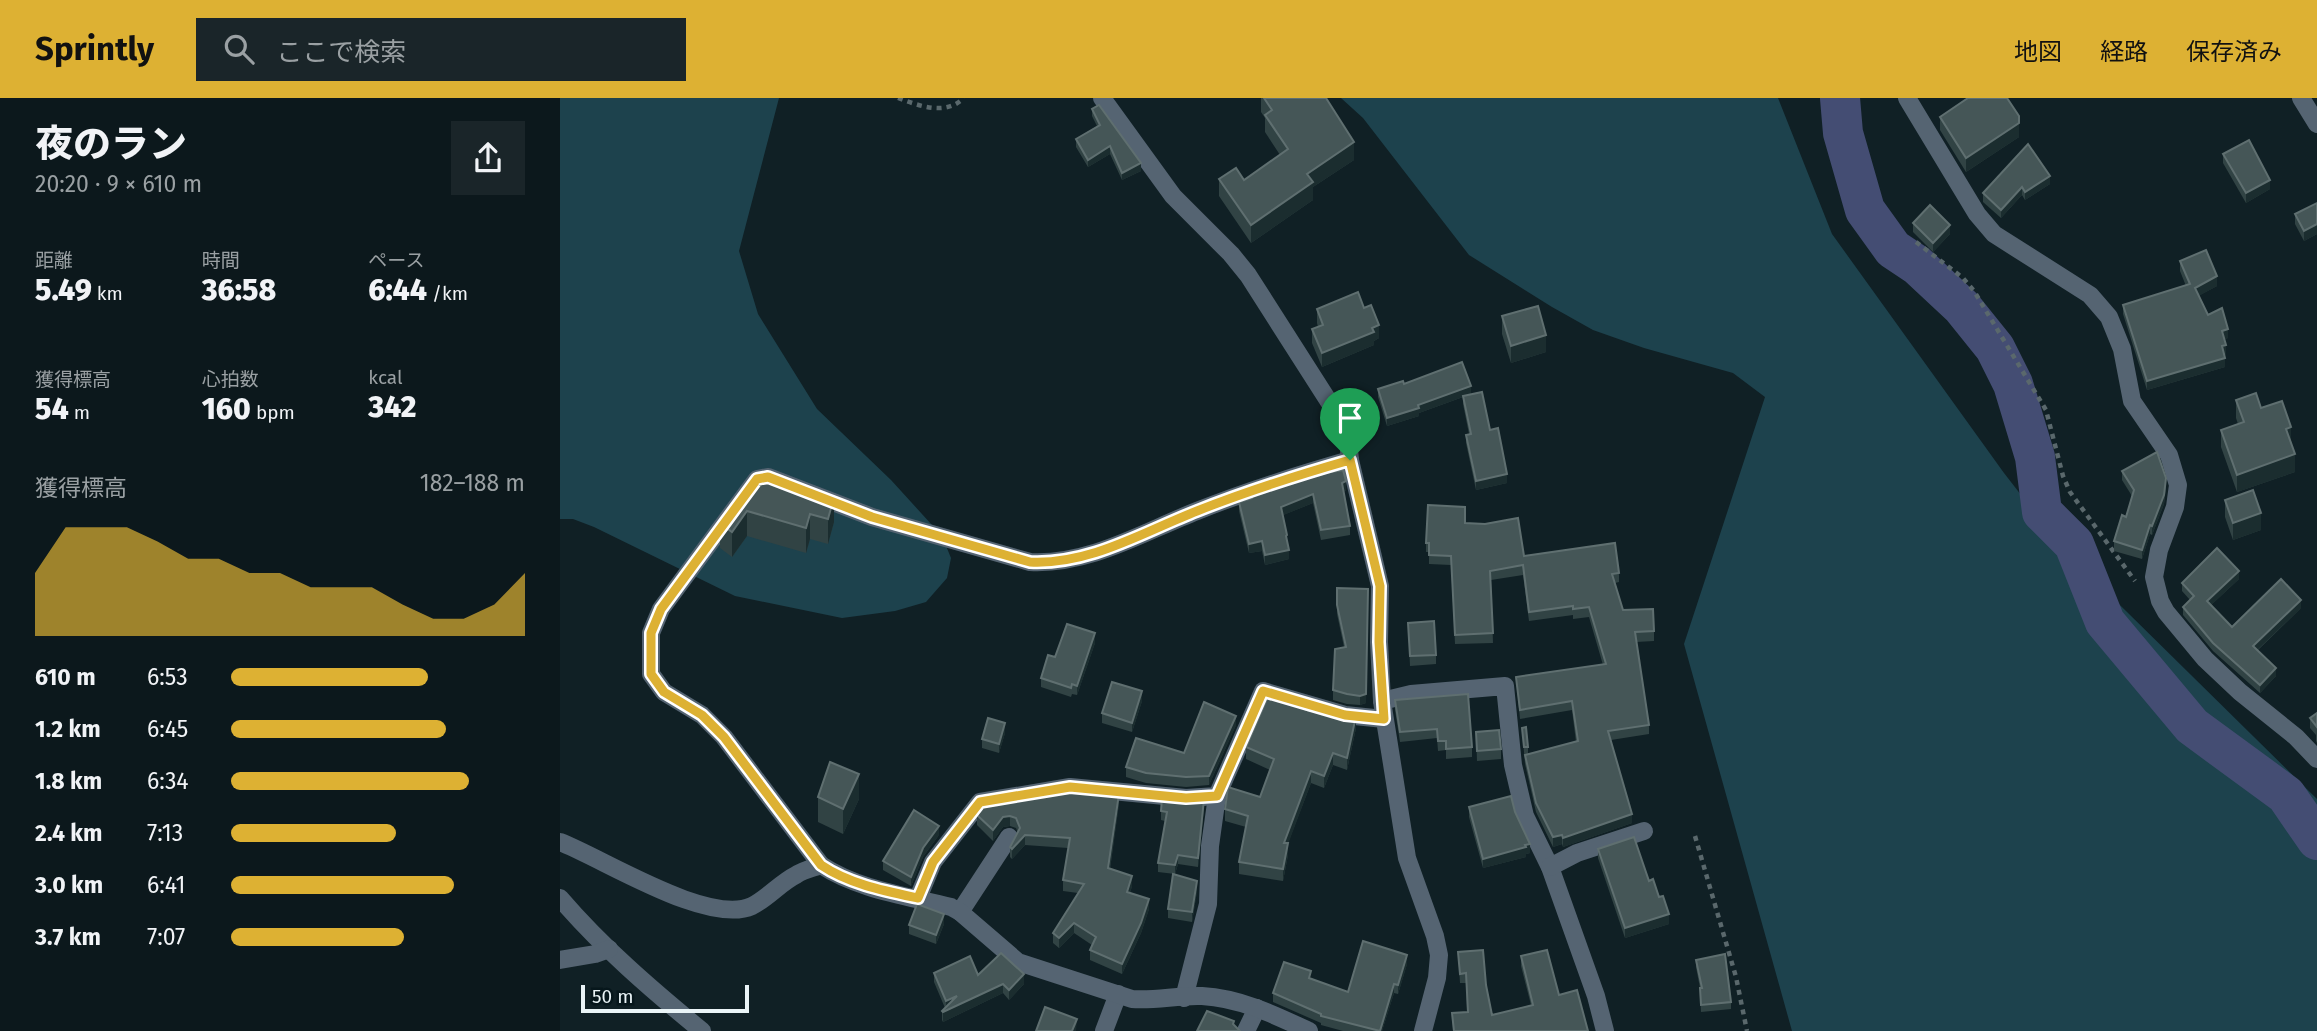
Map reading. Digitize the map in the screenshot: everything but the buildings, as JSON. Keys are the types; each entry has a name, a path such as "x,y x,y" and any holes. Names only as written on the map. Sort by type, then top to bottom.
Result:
{"street":[{"path":"1102,98 1173,196 1231,254 1248,275 1347,430 1350,460 1380,586 1382,701 1407,858 1435,936 1439,955 1437,978 1423,1031"},
{"path":"1907,98 1977,214 1994,234 2090,295 2109,317 2122,349 2132,401 2169,455 2178,485 2175,508 2159,550 2154,577 2160,601 2205,659 2240,692 2296,737 2317,759"},
{"path":"2301,98 2317,124"},
{"path":"1309,1031 1257,1008 1224,998 1198,996 1132,999 1018,962 951,907 885,891 835,874 821,865 724,737 702,715 664,692 651,674 651,633 661,609 757,479 768,477 872,517 1030,562 1051,563 1082,558 1198,511 1283,480 1350,460"},
{"path":"1382,701 1411,694 1506,686 1513,765 1525,816 1550,867 1596,996 1605,1031"},
{"path":"1184,998 1208,904 1210,846 1217,796 1263,691 1345,715 1384,719"},
{"path":"918,898 933,862 980,802 1070,787 1186,798 1217,796"},
{"path":"1550,867 1577,853 1644,831"},
{"path":"960,912 1009,838"},
{"path":"560,842 663,890 713,908 750,907 797,874 821,865"},
{"path":"560,898 610,949 702,1031"},
{"path":"560,960 610,949"},
{"path":"1104,1031 1118,995"},
{"path":"1246,1031 1257,1008"}],"path":[{"path":"898,98 928,108 944,109 964,98"},
{"path":"1916,242 1963,278 1974,291 2046,410 2063,476 2070,492 2133,579 2143,590 2160,601"},
{"path":"1695,836 1736,977 1747,1031"}],"shaded area":[{"path":"560,98 779,98 739,251 758,314 817,409 891,480 942,536 951,558 947,578 926,602 895,611 842,618 735,596 594,527 573,519 560,519"},
{"path":"1341,98 1778,98 1832,234 2004,473 2063,549 2317,799 2317,1031 1792,1031 1684,644 1765,397 1733,373 1644,348 1593,330 1469,255 1363,118"}],"waterway":[{"path":"1840,98 1843,133 1865,210 1893,249 1917,265 1962,307 1995,348 2013,384 2035,457 2042,512 2074,544 2105,622 2192,726 2286,795 2317,840"}],"route":[{"path":"1350,460 1380,586 1379,642 1384,719 1345,715 1263,691 1217,796 1186,798 1070,787 980,802 933,862 918,898 885,891 835,874 821,865 724,737 702,715 664,692 651,674 651,633 661,609 757,479 768,477 872,517 1030,562 1051,563 1082,558 1198,511 1283,480 1350,460"}]}
